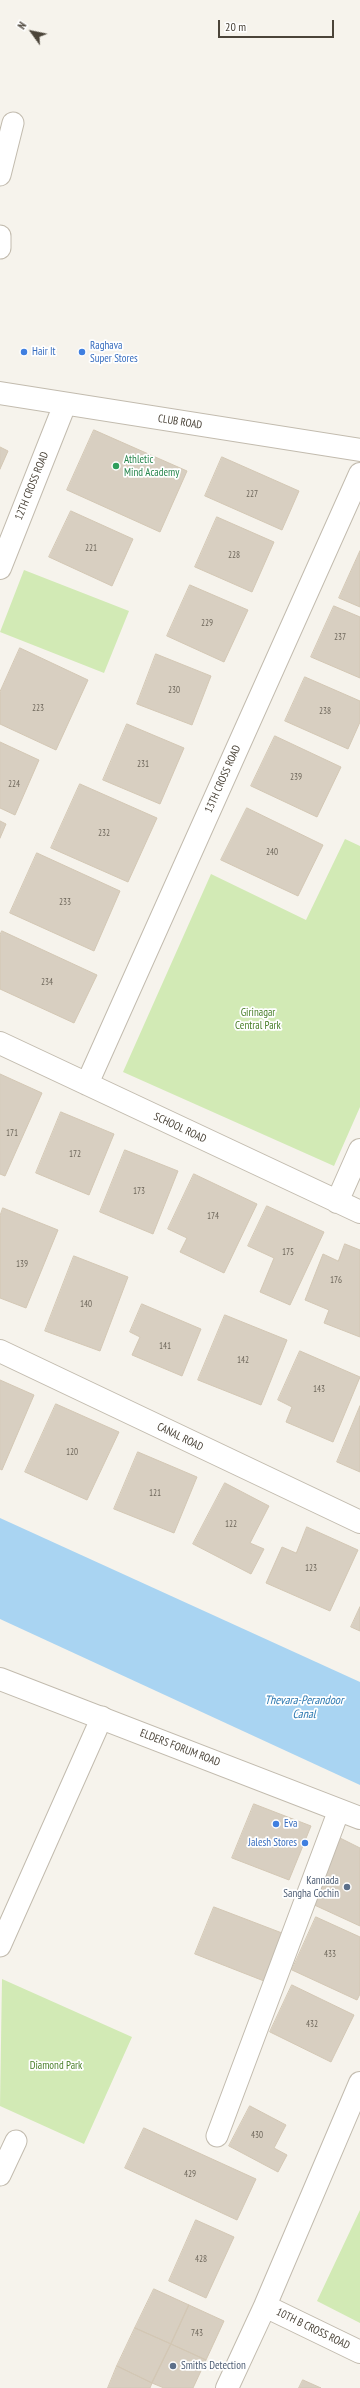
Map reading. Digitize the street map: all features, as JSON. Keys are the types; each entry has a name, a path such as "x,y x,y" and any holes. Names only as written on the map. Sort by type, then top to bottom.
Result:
{"street":[{"name":"CLUB ROAD","path":"0,393 360,450"},
{"name":"12TH CROSS ROAD","path":"0,568 65,404"},
{"name":"13TH CROSS ROAD","path":"87,1084 360,474"},
{"name":"SCHOOL ROAD","path":"0,1043 360,1212"},
{"path":"338,1202 360,1150"},
{"name":"CANAL ROAD","path":"0,1351 360,1522"},
{"name":"ELDERS FORUM ROAD","path":"1,1683 102,1718 360,1818"},
{"path":"227,2388 265,2306 360,2083"},
{"name":"10TH B CROSS ROAD","path":"265,2306 360,2352"}],"lane":[{"path":"0,175 13,123"},
{"path":"0,236 0,248"},
{"path":"0,1946 102,1718"},
{"path":"217,2136 339,1810"},
{"path":"0,2175 16,2141"}],"green space":[{"path":"24,570 129,611 104,673 0,632"},
{"name":"Girinagar Central Park","path":"345,839 360,846 360,1107 334,1166 123,1072 211,874 306,920"},
{"name":"Diamond Park","path":"2,1979 132,2037 84,2144 0,2106"},
{"path":"360,2210 360,2323 317,2301"}],"water":[{"name":"Thevara-Perandoor Canal","path":"0,1518 360,1682 360,1785 0,1619"}],"building":[{"path":"94,430 187,471 160,532 67,490"},
{"path":"0,447 8,451 0,469"},
{"path":"222,457 299,491 282,530 205,496"},
{"path":"71,511 133,539 112,586 49,557"},
{"path":"217,517 274,542 252,592 195,567"},
{"path":"360,551 360,607 339,598"},
{"path":"190,585 248,610 224,662 167,636"},
{"path":"334,606 360,617 360,678 311,657"},
{"path":"20,648 88,680 56,750 0,724 0,692"},
{"path":"156,654 211,676 192,725 137,704"},
{"path":"305,677 360,701 360,722 348,749 285,721"},
{"path":"127,724 184,748 160,804 103,780"},
{"path":"275,736 341,767 317,817 251,786"},
{"path":"0,742 39,760 15,815 0,808"},
{"path":"80,784 157,818 128,882 51,848"},
{"path":"247,808 323,845 298,896 221,860"},
{"path":"0,821 6,824 0,838"},
{"path":"37,853 120,891 94,951 10,913"},
{"path":"2,931 97,975 74,1023 0,989 0,935"},
{"path":"0,1074 42,1093 5,1176 0,1174"},
{"path":"61,1112 114,1134 89,1195 36,1173"},
{"path":"125,1150 178,1171 153,1234 100,1212"},
{"path":"194,1174 257,1204 224,1273 180,1252 187,1238 168,1229"},
{"path":"267,1206 324,1232 290,1305 260,1292 274,1258 248,1246"},
{"path":"3,1208 58,1230 26,1308 0,1298 0,1216"},
{"path":"345,1244 360,1250 360,1337 324,1323 329,1310 305,1300 323,1254 338,1261"},
{"path":"74,1256 128,1277 100,1351 45,1331"},
{"path":"142,1304 201,1329 182,1376 132,1355 140,1337 130,1332"},
{"path":"225,1315 287,1340 261,1405 198,1380"},
{"path":"300,1351 360,1377 333,1442 286,1422 292,1407 278,1400"},
{"path":"0,1380 34,1395 2,1470 0,1469"},
{"path":"56,1404 119,1432 87,1500 25,1472"},
{"path":"360,1406 360,1472 337,1462"},
{"path":"138,1452 197,1477 174,1533 114,1509"},
{"path":"225,1483 269,1506 250,1543 264,1549 251,1574 193,1544"},
{"path":"307,1527 358,1550 330,1611 266,1583 282,1547 296,1553"},
{"path":"360,1607 360,1631 351,1627"},
{"path":"254,1804 311,1826 289,1880 232,1858"},
{"path":"340,1838 360,1848 360,1926 310,1903"},
{"path":"214,1907 282,1933 264,1981 195,1954"},
{"path":"316,1917 360,1937 360,1994 357,2000 292,1970"},
{"path":"292,1985 354,2015 331,2062 270,2032"},
{"path":"250,2106 286,2125 274,2148 287,2155 278,2172 229,2146"},
{"path":"144,2128 256,2179 237,2220 125,2168"},
{"path":"196,2220 234,2237 206,2298 169,2281"},
{"path":"154,2289 189,2305 171,2344 135,2328"},
{"path":"189,2305 224,2321 206,2360 171,2344"},
{"path":"135,2328 171,2344 152,2383 117,2366"},
{"path":"171,2344 206,2360 193,2388 164,2388 152,2383"},
{"path":"117,2366 152,2383 150,2388 108,2388"},
{"path":"303,2380 321,2388 299,2388"}],"place":[{"name":"Hair It","path":"24,352"},
{"name":"Raghava Super Stores","path":"82,352"},
{"name":"Athletic Mind Academy","path":"116,466"},
{"name":"Eva","path":"276,1824"},
{"name":"Jalesh Stores","path":"305,1843"},
{"name":"Kannada Sangha Cochin","path":"347,1887"},
{"name":"Smiths Detection","path":"173,2366"}]}
